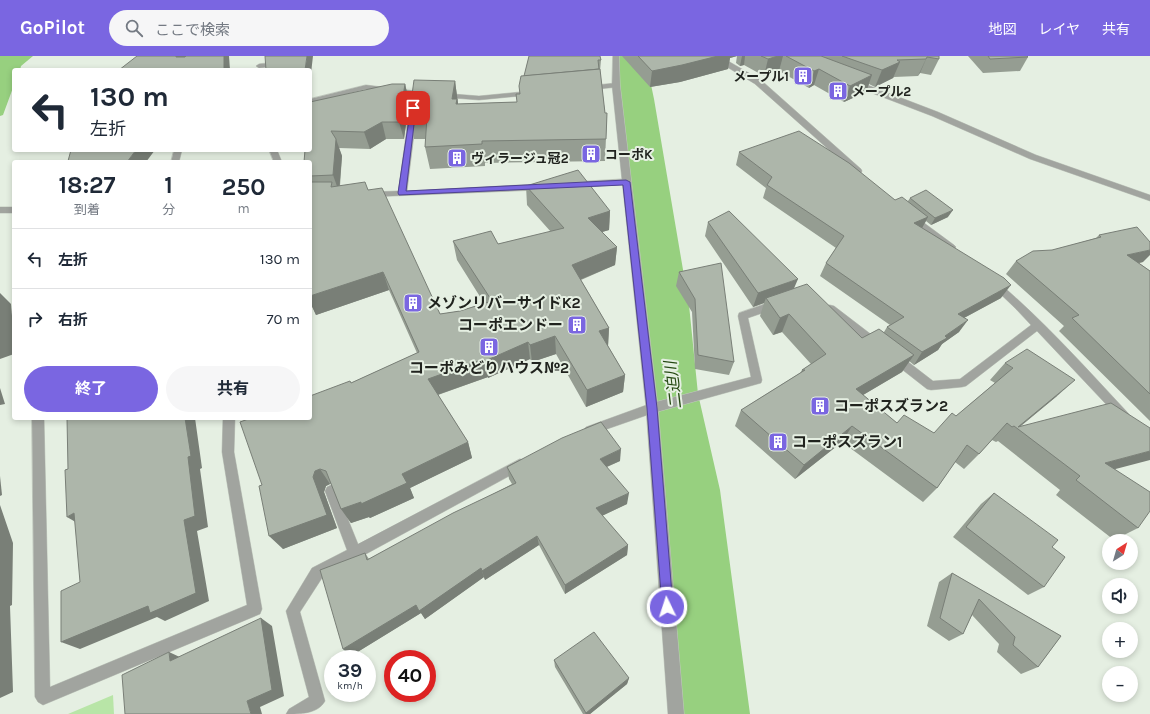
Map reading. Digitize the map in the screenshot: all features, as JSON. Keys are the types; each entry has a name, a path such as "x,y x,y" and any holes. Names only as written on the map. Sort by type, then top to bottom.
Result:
{"street":[{"path":"259,66 281,64 280,56"},
{"path":"616,56 616,85 626,182 655,407 676,714"},
{"path":"712,56 726,62 758,82 865,177"},
{"path":"726,62 740,59"},
{"path":"847,80 935,114 1040,159 1150,198"},
{"path":"578,89 616,85"},
{"path":"312,100 366,87 415,93 479,98 540,92"},
{"path":"402,193 415,93"},
{"path":"564,185 626,182"},
{"path":"364,195 549,186"},
{"path":"0,210 12,210"},
{"path":"906,212 961,256"},
{"path":"990,280 1019,305 1129,421"},
{"path":"579,434 655,407 757,380 742,316 787,300"},
{"path":"821,302 932,386 962,383 1038,325"},
{"path":"38,420 43,697 255,609 228,452 229,420"},
{"path":"294,714 317,701 293,611 317,573 530,459"},
{"path":"331,491 356,553"}],"shaded area":[{"path":"0,56 33,56 20,68 12,68 12,90 3,115 0,116"},
{"path":"113,695 114,714 68,714"}],"building":[{"path":"137,56 224,56 224,68 122,68"},
{"path":"265,56 307,56 305,68 266,68"},
{"path":"529,56 600,56 601,60 598,60 599,69 524,76"},
{"path":"638,56 718,56 652,71"},
{"path":"761,56 778,56 768,59"},
{"path":"786,56 821,56 872,75 850,86 819,69 814,71"},
{"path":"842,56 939,56 939,59 927,57 926,59 897,60 900,62 882,70"},
{"path":"988,56 1027,56 1028,57 990,59"},
{"path":"600,69 605,113 607,113 606,139 482,141 482,144 425,147 427,117 409,117 414,80 455,81 452,99 457,99 456,104 517,102 516,94 520,94 519,86 521,76"},
{"path":"392,84 405,84 399,122 382,122 364,132 331,131 336,139 333,175 312,176 312,160 304,160 305,152 312,152 312,102"},
{"path":"799,131 849,163 895,200 902,197 928,217 914,223 1004,278 1011,285 958,314 968,320 945,336 947,338 922,352 887,327 904,317 826,263 844,236 767,185 772,177 739,152"},
{"path":"70,152 134,152 128,160 68,160"},
{"path":"578,170 610,211 588,218 617,247 572,265 609,328 599,331 625,375 587,390 555,336 530,345 528,342 485,361 484,359 428,379 468,442 402,474 407,483 361,504 361,502 341,509 326,471 320,469 315,471 313,477 327,515 269,536 259,486 262,485 240,422 246,420 312,420 312,395 350,381 351,383 419,352 383,272 312,295 312,182 332,182 331,187 365,182 368,190 382,188 440,314 460,311 492,301 453,241 491,231 498,244 564,228 526,186"},
{"path":"926,190 953,210 935,218 910,198"},
{"path":"729,211 798,279 758,293 708,222"},
{"path":"1137,227 1150,242 1150,250 1127,255 1150,271 1150,394 1072,318 1079,315 1016,261 1033,251 1052,250 1101,237 1099,235"},
{"path":"721,263 734,362 698,355 695,299 679,272"},
{"path":"807,284 862,338 879,329 914,355 856,389 897,423 904,415 934,433 952,413 956,416 1013,368 1005,363 1027,349 1075,380 1018,427 1111,403 1150,428 1150,451 1105,463 1150,492 1150,511 1138,528 1076,480 1080,476 1014,426 1012,427 1007,423 979,454 967,445 937,488 852,426 804,465 741,410 805,370 802,370 826,354 789,314 780,318 766,298"},
{"path":"67,420 185,420 191,456 188,457 195,516 184,520 196,593 150,613 148,606 61,642 61,591 80,582 74,513 67,517 65,470 68,469"},
{"path":"601,422 621,449 600,459 629,493 596,508 628,545 565,585 537,536 482,571 481,568 419,611 416,605 343,649 320,570 365,553 367,560 453,513 516,483 507,467 562,438"},
{"path":"994,493 1058,540 1052,547 1065,557 1044,587 966,527"},
{"path":"952,573 1061,636 1038,667 1013,645 1015,637 979,599 963,634 940,618"},
{"path":"261,618 272,690 247,701 251,714 125,714 122,675 169,652 170,661"},
{"path":"594,632 629,678 586,713 554,660"}],"waterway":[{"name":"二迫川","path":"629,56 637,99 665,305 672,394 691,490 714,714"}],"place":[{"name":"メープル1","path":"803,76"},
{"name":"メープル2","path":"838,91"},
{"name":"コーポK","path":"591,154"},
{"name":"ヴィラージュ冠2","path":"457,158"},
{"name":"メゾンリバーサイドK2","path":"413,303"},
{"name":"コーポエンドー","path":"577,325"},
{"name":"コーポみどりハウス№2","path":"489,347"},
{"name":"コーポスズラン2","path":"820,406"},
{"name":"コーポスズラン1","path":"778,442"}],"route":[{"path":"413,108 402,193 626,182 652,408 667,607"}]}
